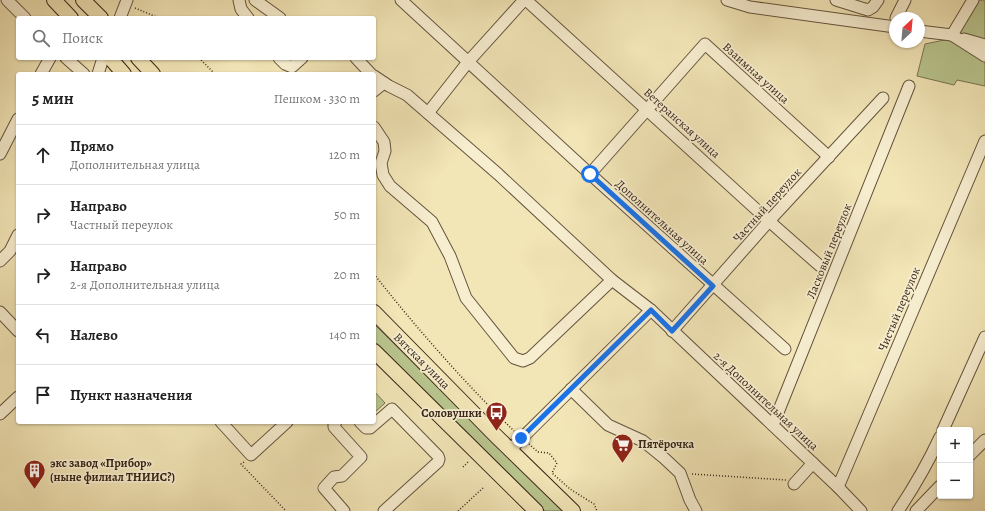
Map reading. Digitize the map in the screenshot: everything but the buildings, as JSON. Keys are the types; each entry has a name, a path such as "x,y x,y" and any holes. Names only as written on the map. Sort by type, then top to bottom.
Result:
{"main road":[{"path":"54,0 69,16"},
{"path":"83,0 99,16"},
{"path":"112,60 122,72"},
{"path":"140,60 151,72"},
{"name":"Вятская улица","path":"376,314 510,450 573,511"},
{"path":"376,356 535,511"}],"street":[{"path":"8,0 23,16"},
{"path":"239,0 241,9 246,16"},
{"path":"255,0 277,16"},
{"name":"Дополнительная улица","path":"401,0 713,286 785,349"},
{"path":"428,113 468,62 525,0"},
{"name":"Ветеранская улица","path":"525,0 820,266"},
{"path":"727,0 750,7 889,22"},
{"path":"836,0 868,10 873,7 878,0"},
{"path":"900,12 905,0"},
{"path":"952,35 973,0"},
{"path":"121,16 126,2"},
{"path":"925,32 952,35 985,45"},
{"path":"952,35 985,56"},
{"name":"Взаимная улица","path":"590,174 705,44 829,157"},
{"path":"42,72 49,60"},
{"path":"68,60 82,72"},
{"path":"99,72 102,60"},
{"path":"282,60 292,67 300,60"},
{"path":"358,60 369,72"},
{"name":"2-я Дополнительная улица","path":"376,77 407,95 498,174 612,280 651,310 813,463 861,511"},
{"path":"376,89 384,83"},
{"name":"Ласковый переулок","path":"773,425 909,86"},
{"name":"Частный переулок","path":"672,331 769,221 883,98"},
{"path":"0,154 16,123"},
{"path":"376,129 384,142 385,151 381,163 383,175 390,186 432,222 450,256 466,298 514,358 523,361 530,358 612,280"},
{"name":"Чистый переулок","path":"838,487 985,142"},
{"path":"0,261 10,252 16,241"},
{"path":"510,450 651,310"},
{"path":"0,312 16,329"},
{"path":"944,427 985,337"},
{"path":"571,389 608,425 644,441 680,473 690,500 696,511"},
{"path":"0,414 16,399"},
{"path":"376,423 392,408 439,459 438,462 384,511"},
{"path":"223,424 251,455 285,424"},
{"path":"334,424 334,427 361,457 342,476 334,477 324,488 344,511"},
{"path":"362,424 366,428 370,428 374,424"},
{"path":"973,453 985,440"},
{"path":"898,511 914,488 937,444"},
{"path":"796,482 813,463"},
{"path":"916,511 937,489"}],"path":[{"path":"126,2 155,16"},
{"path":"201,60 214,72"},
{"path":"376,276 482,400 521,438 538,452 549,453 558,463 552,473 570,489 594,504 597,511"},
{"path":"251,455 241,464 286,511"},
{"path":"463,467 472,458"},
{"path":"680,473 796,482"},
{"path":"458,511 483,488"}],"green space":[{"path":"975,0 985,0 985,86 957,80 954,85 917,76 925,44 949,39"},
{"path":"376,326 563,511 545,511 376,344"},
{"path":"376,393 385,403 376,411"}],"place":[{"name":"Соловушки","path":"497,432"},
{"name":"Пятёрочка","path":"623,464"},
{"name":"экс завод «Прибор» (ныне филиал ТНИИС?)","path":"35,490"}],"route":[{"path":"521,438 651,310 672,331 713,286 590,174"}]}
